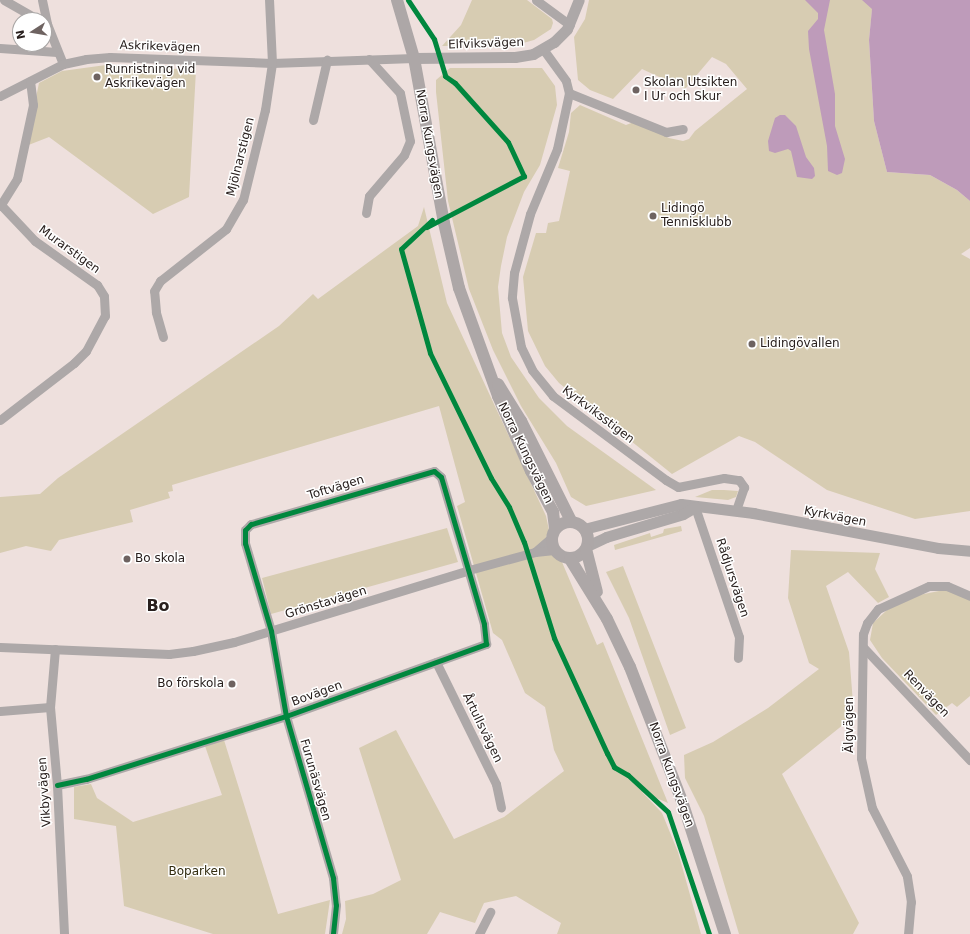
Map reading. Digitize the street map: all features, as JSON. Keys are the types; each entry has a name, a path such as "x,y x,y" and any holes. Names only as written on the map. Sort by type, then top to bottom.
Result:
{"main road":[{"name":"Norra Kungsvägen","path":"397,0 414,58 450,256 459,288 498,396 531,471 553,512 553,533"},
{"name":"Norra Kungsvägen","path":"493,379 505,393 521,422 571,522"},
{"path":"571,522 584,529 588,539 586,548 582,554 570,559 563,558 554,550 553,533 571,522"},
{"name":"Norra Kungsvägen","path":"586,548 590,570 607,619"},
{"name":"Norra Kungsvägen","path":"570,559 607,619 630,667 682,801 725,934"}],"street":[{"path":"4,0 25,12"},
{"path":"42,0 43,12"},
{"name":"Mjölnarstigen","path":"163,337 156,312 154,291 160,280 226,230 235,217 243,200 265,110 272,63 269,0"},
{"path":"536,0 570,25"},
{"name":"Elfviksvägen","path":"414,58 515,58 533,54 543,49 570,25 579,0"},
{"path":"52,41 64,64"},
{"path":"0,48 57,52"},
{"path":"543,49 566,81 569,93 666,132 683,129"},
{"name":"Askrikevägen","path":"0,96 64,64 110,57 272,63 414,58"},
{"path":"366,213 369,196 404,155 410,141 400,92 369,59"},
{"path":"313,120 327,60"},
{"path":"1,206 17,179 32,105 30,81"},
{"name":"Kyrkviksstigen","path":"569,93 556,149 530,214 514,273 512,298 521,347 532,370 553,396 666,480 678,487 724,478 739,480 744,487 736,510"},
{"name":"Murarstigen","path":"0,420 74,363 86,351 105,316 104,296 97,285 35,241 1,206"},
{"name":"Toftvägen","path":"271,631 245,542 245,530 251,524 434,471 441,478 469,570"},
{"name":"Kyrkvägen","path":"584,529 681,504 695,507 736,510 859,535 970,551"},
{"path":"586,548 606,537 683,514 695,507"},
{"name":"Rådjursvägen","path":"695,507 739,637 738,658"},
{"name":"Grönstavägen","path":"535,552 553,533"},
{"name":"Grönstavägen","path":"0,647 182,653 221,646 469,570 535,552 554,550"},
{"name":"Bovägen","path":"57,785 86,780 286,716 486,644 484,624 469,570"},
{"name":"Älgvägen","path":"908,934 911,902 907,876 872,808 861,758 863,647 866,623 878,609 929,586 941,585 970,596"},
{"name":"Furunäsvägen","path":"271,631 286,716 333,878 336,905 333,934"},
{"name":"Renvägen","path":"863,647 970,760"},
{"name":"Vikbyvägen","path":"55,649 50,707 57,785 64,934"},
{"name":"Årtullsvägen","path":"436,662 496,784 501,807"},
{"path":"0,711 50,707"},
{"path":"479,934 490,912"}],"green space":[{"path":"472,0 527,0 552,19 553,23 551,29 534,40 516,45 442,46 461,25"},
{"name":"Lidingövallen","path":"589,0 873,0 869,40 874,121 887,172 930,175 957,190 970,201 970,248 961,254 970,259 970,511 915,519 827,490 755,442 739,436 672,474 559,383 545,366 528,331 523,277 536,233 546,233 548,223 559,221 570,171 558,168 569,132 571,113 580,105 626,125 634,122 669,138 683,141 689,139 695,131 747,89 726,64 712,57 685,89 642,69 613,99 590,90 578,80 574,37 585,19"},
{"path":"106,65 196,70 189,197 153,214 49,137 26,146 39,83 62,71"},
{"path":"450,68 542,68 555,86 557,105 540,165 524,192 507,237 498,287 502,333 511,357 539,398 567,426 656,490 586,506 571,497 556,463 521,406 493,350 469,289 448,201 436,80"},
{"path":"424,207 447,303 546,516 549,530 546,537 556,558 562,562 597,645 603,642 668,803 642,792 662,813 678,852 701,934 557,934 561,923 516,896 484,903 475,923 440,912 427,934 342,934 346,919 345,901 373,894 401,880 359,748 396,730 454,839 504,817 564,771 554,750 545,707 525,693 502,640 493,633 457,506 465,502 439,406 172,485 173,491 168,492 170,498 130,510 133,522 59,540 51,551 26,546 0,553 0,497 40,494 58,478 279,326 313,294 318,299 418,226"},
{"path":"712,490 738,491 736,497 728,500 695,497"},
{"path":"681,526 682,531 615,550 614,545 650,533 651,537 663,533 664,529"},
{"path":"447,528 458,562 271,614 262,578"},
{"path":"791,550 880,553 875,569 889,597 878,603 848,572 826,586 849,652 854,716 782,774 859,923 853,934 739,934 704,816 685,778 684,755 713,742 768,708 819,669 809,663 788,598"},
{"path":"623,566 686,728 670,735 629,618 606,572"},
{"path":"939,591 950,591 970,600 970,696 957,707 952,703 936,715 882,658 870,640 873,623 887,610 919,595"},
{"name":"Boparken","path":"224,740 278,914 330,900 325,934 213,934 124,906 116,826 74,819 74,787 91,784 97,798 133,822 222,795 205,746"}],"shaded area":[{"path":"805,0 830,0 824,30 835,94 835,126 845,159 842,173 837,175 828,171 827,146 809,49 808,31 818,19 818,13"},
{"path":"862,0 970,0 970,201 957,190 930,175 887,172 874,121 869,40 872,9"},
{"path":"780,115 785,115 796,126 806,157 814,168 815,176 812,179 797,177 791,151 788,149 775,153 769,151 768,141 775,118"}],"cycle path":[{"path":"408,0 434,39 445,76 455,83 508,142 524,176 427,227"},
{"path":"432,220 401,249 430,353 491,478 509,507 524,542 554,638 614,767 628,775 668,812 709,934"},
{"path":"57,785 86,779 286,716 486,644 484,624 441,477 434,471 251,524 245,530 245,543 271,631 286,716 333,878 336,905 333,934"}],"place":[{"name":"Runristning vid Askrikevägen","path":"97,77"},
{"name":"Skolan Utsikten I Ur och Skur","path":"636,90"},
{"name":"Lidingö Tennisklubb","path":"653,216"},
{"name":"Lidingövallen","path":"752,344"},
{"name":"Bo skola","path":"127,559"},
{"name":"Bo förskola","path":"232,684"}],"district":[{"name":"Bo","path":"158,606"}]}
